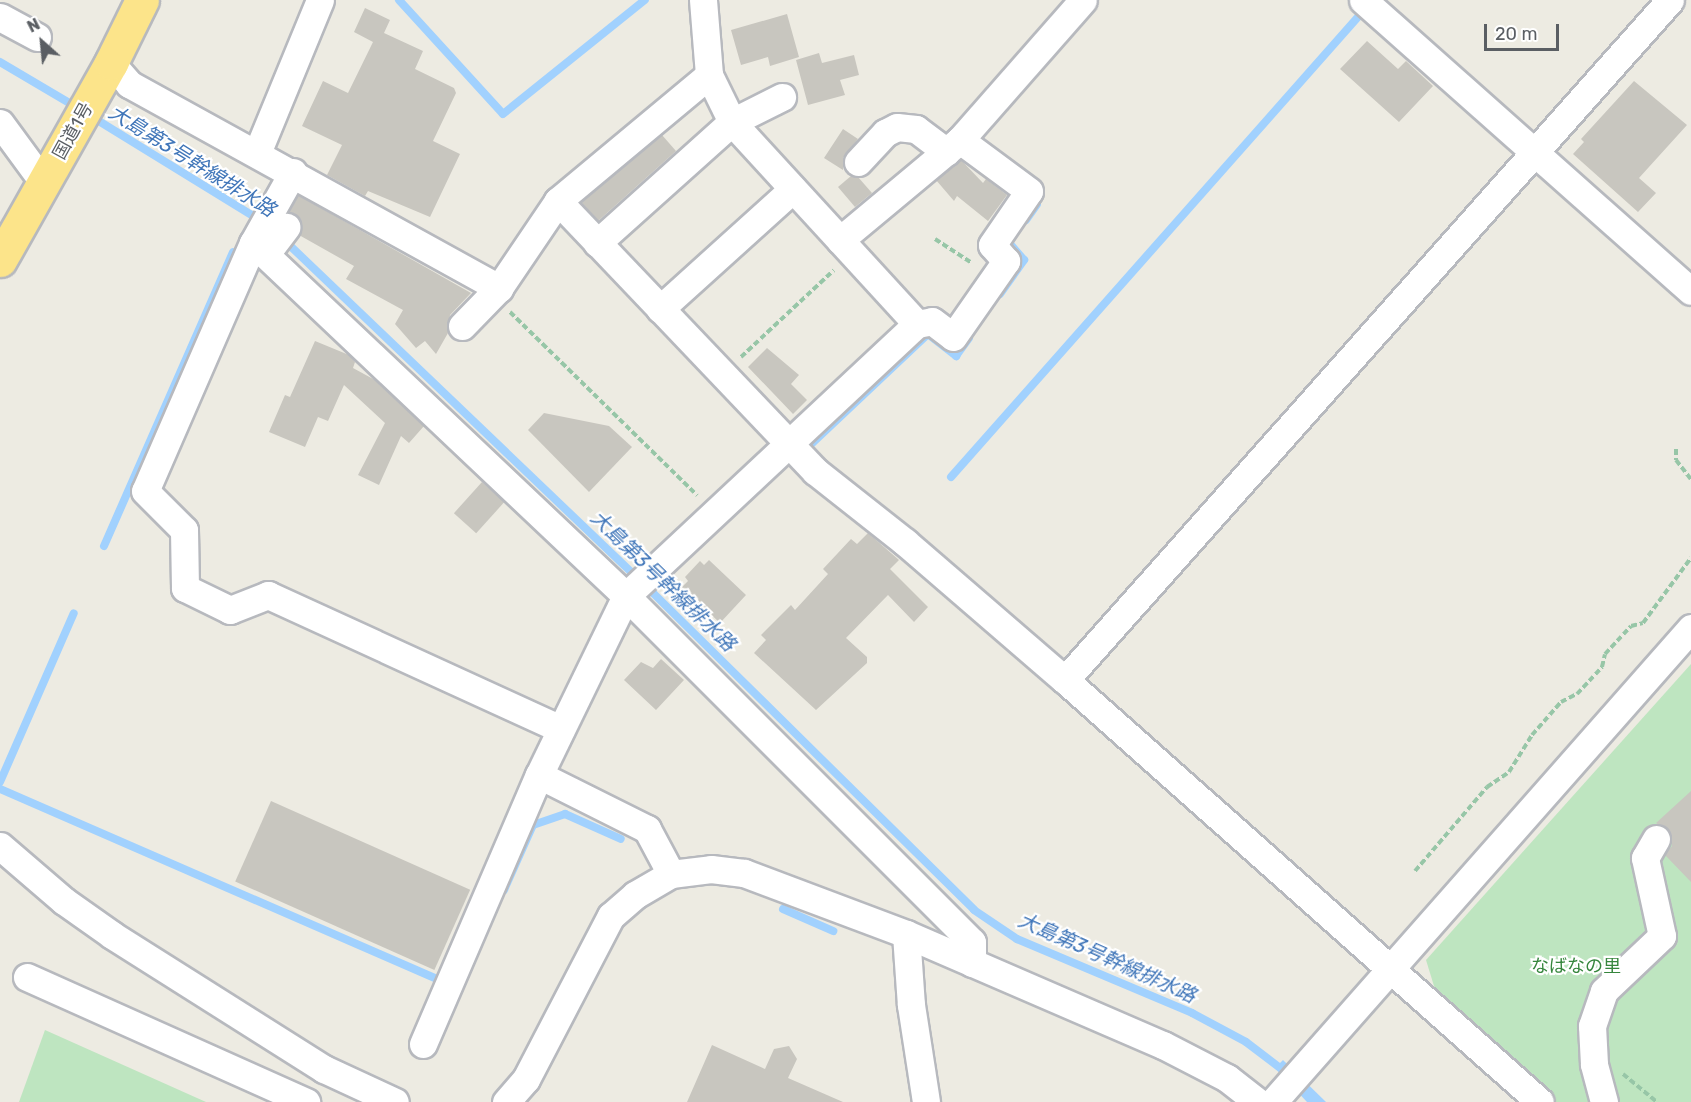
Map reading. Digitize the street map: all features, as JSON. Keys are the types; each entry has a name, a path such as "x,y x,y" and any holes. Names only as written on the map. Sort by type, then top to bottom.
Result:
{"highway":[{"name":"国道1号","path":"0,260 106,71 142,0"}],"street":[{"path":"257,153 320,0"},
{"path":"703,0 709,75 732,122 917,324"},
{"path":"846,247 953,146 1083,0"},
{"path":"1363,0 1691,291"},
{"path":"1065,680 1670,0"},
{"path":"0,17 37,37"},
{"path":"106,71 293,172 495,291"},
{"path":"462,326 495,291 558,201 709,75"},
{"path":"597,243 732,122 782,97"},
{"path":"0,123 44,183"},
{"path":"423,1044 539,775 636,587 788,442 917,324 932,321 953,337 1006,261 992,245 1029,191 953,146 916,129 897,127 885,133 858,162"},
{"path":"293,172 279,220 261,246 145,491 184,530 185,588 230,610 268,595 561,729"},
{"path":"660,309 793,189"},
{"path":"558,201 815,471 905,542 1065,680 1540,1102"},
{"path":"261,246 636,587 972,942 972,963"},
{"path":"506,1102 526,1079 611,916 635,895 671,874 711,869 744,873 906,934 1163,1045 1270,1099 1306,1064 1691,628"},
{"path":"539,775 647,829 671,874"},
{"path":"1604,1102 1594,1064 1592,1026 1604,991 1662,936 1645,858 1656,839"},
{"path":"0,846 64,901 131,948 324,1070 395,1102"},
{"path":"906,934 911,1005 926,1102"},
{"path":"27,977 306,1102"}],"path":[{"path":"935,239 994,278"},
{"path":"723,374 846,247"},
{"path":"495,291 714,512"},
{"path":"1676,449 1676,460 1691,479"},
{"path":"1414,871 1487,787 1509,772 1532,735 1561,702 1577,694 1596,674 1605,654 1631,626 1643,623 1690,560"}],"green space":[{"name":"なばなの里","path":"1691,664 1691,1102 1553,1102 1438,999 1426,960"},
{"path":"45,1030 206,1102 19,1102"}],"water":[{"path":"1283,1060 1326,1102 1307,1102 1275,1068"}],"building":[{"path":"365,8 390,20 384,33 423,51 415,69 454,88 456,93 433,141 460,154 430,217 368,191 365,196 327,175 342,145 302,126 323,81 348,93 373,42 354,32"},
{"path":"787,14 799,57 770,66 768,57 741,65 731,30"},
{"path":"1367,41 1398,69 1406,61 1433,86 1399,122 1340,69"},
{"path":"819,53 822,63 854,55 859,75 840,80 845,95 808,105 796,60"},
{"path":"1634,81 1687,125 1639,178 1656,193 1638,212 1573,154 1584,142 1581,139"},
{"path":"843,129 858,139 843,158 843,170 824,158"},
{"path":"662,135 676,151 598,221 581,202"},
{"path":"961,160 983,183 986,179 1007,195 988,221 957,196 954,201 936,180"},
{"path":"851,176 858,177 872,193 855,207 838,187"},
{"path":"298,195 471,293 450,315 448,333 436,354 425,341 416,348 395,324 403,310 346,279 354,266 299,235 300,220 289,212"},
{"path":"315,341 349,355 355,362 353,368 375,380 424,426 409,443 401,436 379,485 358,475 385,423 344,385 328,421 318,417 305,447 269,432 285,395 290,397"},
{"path":"767,348 799,375 791,384 807,400 793,414 748,367"},
{"path":"544,413 609,426 632,447 589,492 528,430"},
{"path":"482,482 504,502 476,533 454,513"},
{"path":"868,533 899,560 890,569 928,607 914,622 888,595 846,638 867,657 867,663 816,710 754,653 766,640 761,635 791,605 795,610 828,574 823,569 851,539 857,544"},
{"path":"709,560 746,595 720,623 682,587 688,581 685,577 700,561 704,565"},
{"path":"661,659 684,680 656,710 624,680 641,662 653,668"},
{"path":"1691,791 1691,882 1665,855 1672,846 1670,832 1656,823"},
{"path":"271,801 470,890 434,970 235,881"},
{"path":"712,1045 765,1069 774,1049 789,1046 797,1059 788,1078 843,1102 687,1102"}],"waterway":[{"path":"399,0 503,114 645,0"},
{"path":"951,477 1358,17"},
{"name":"大島第3号幹線排水路","path":"0,62 76,107"},
{"name":"大島第3号幹線排水路","path":"89,115 260,220"},
{"path":"1026,220 1037,204"},
{"path":"1000,294 1024,260 1009,243 1013,236"},
{"name":"大島第3号幹線排水路","path":"283,239 653,593 974,910 1017,939 1192,1013 1246,1042 1284,1071"},
{"path":"104,546 233,252"},
{"path":"808,447 928,334 956,356 969,338"},
{"path":"0,782 74,613"},
{"path":"0,789 435,978"},
{"path":"504,890 533,825 565,814 621,839"},
{"path":"783,909 833,931"}]}
